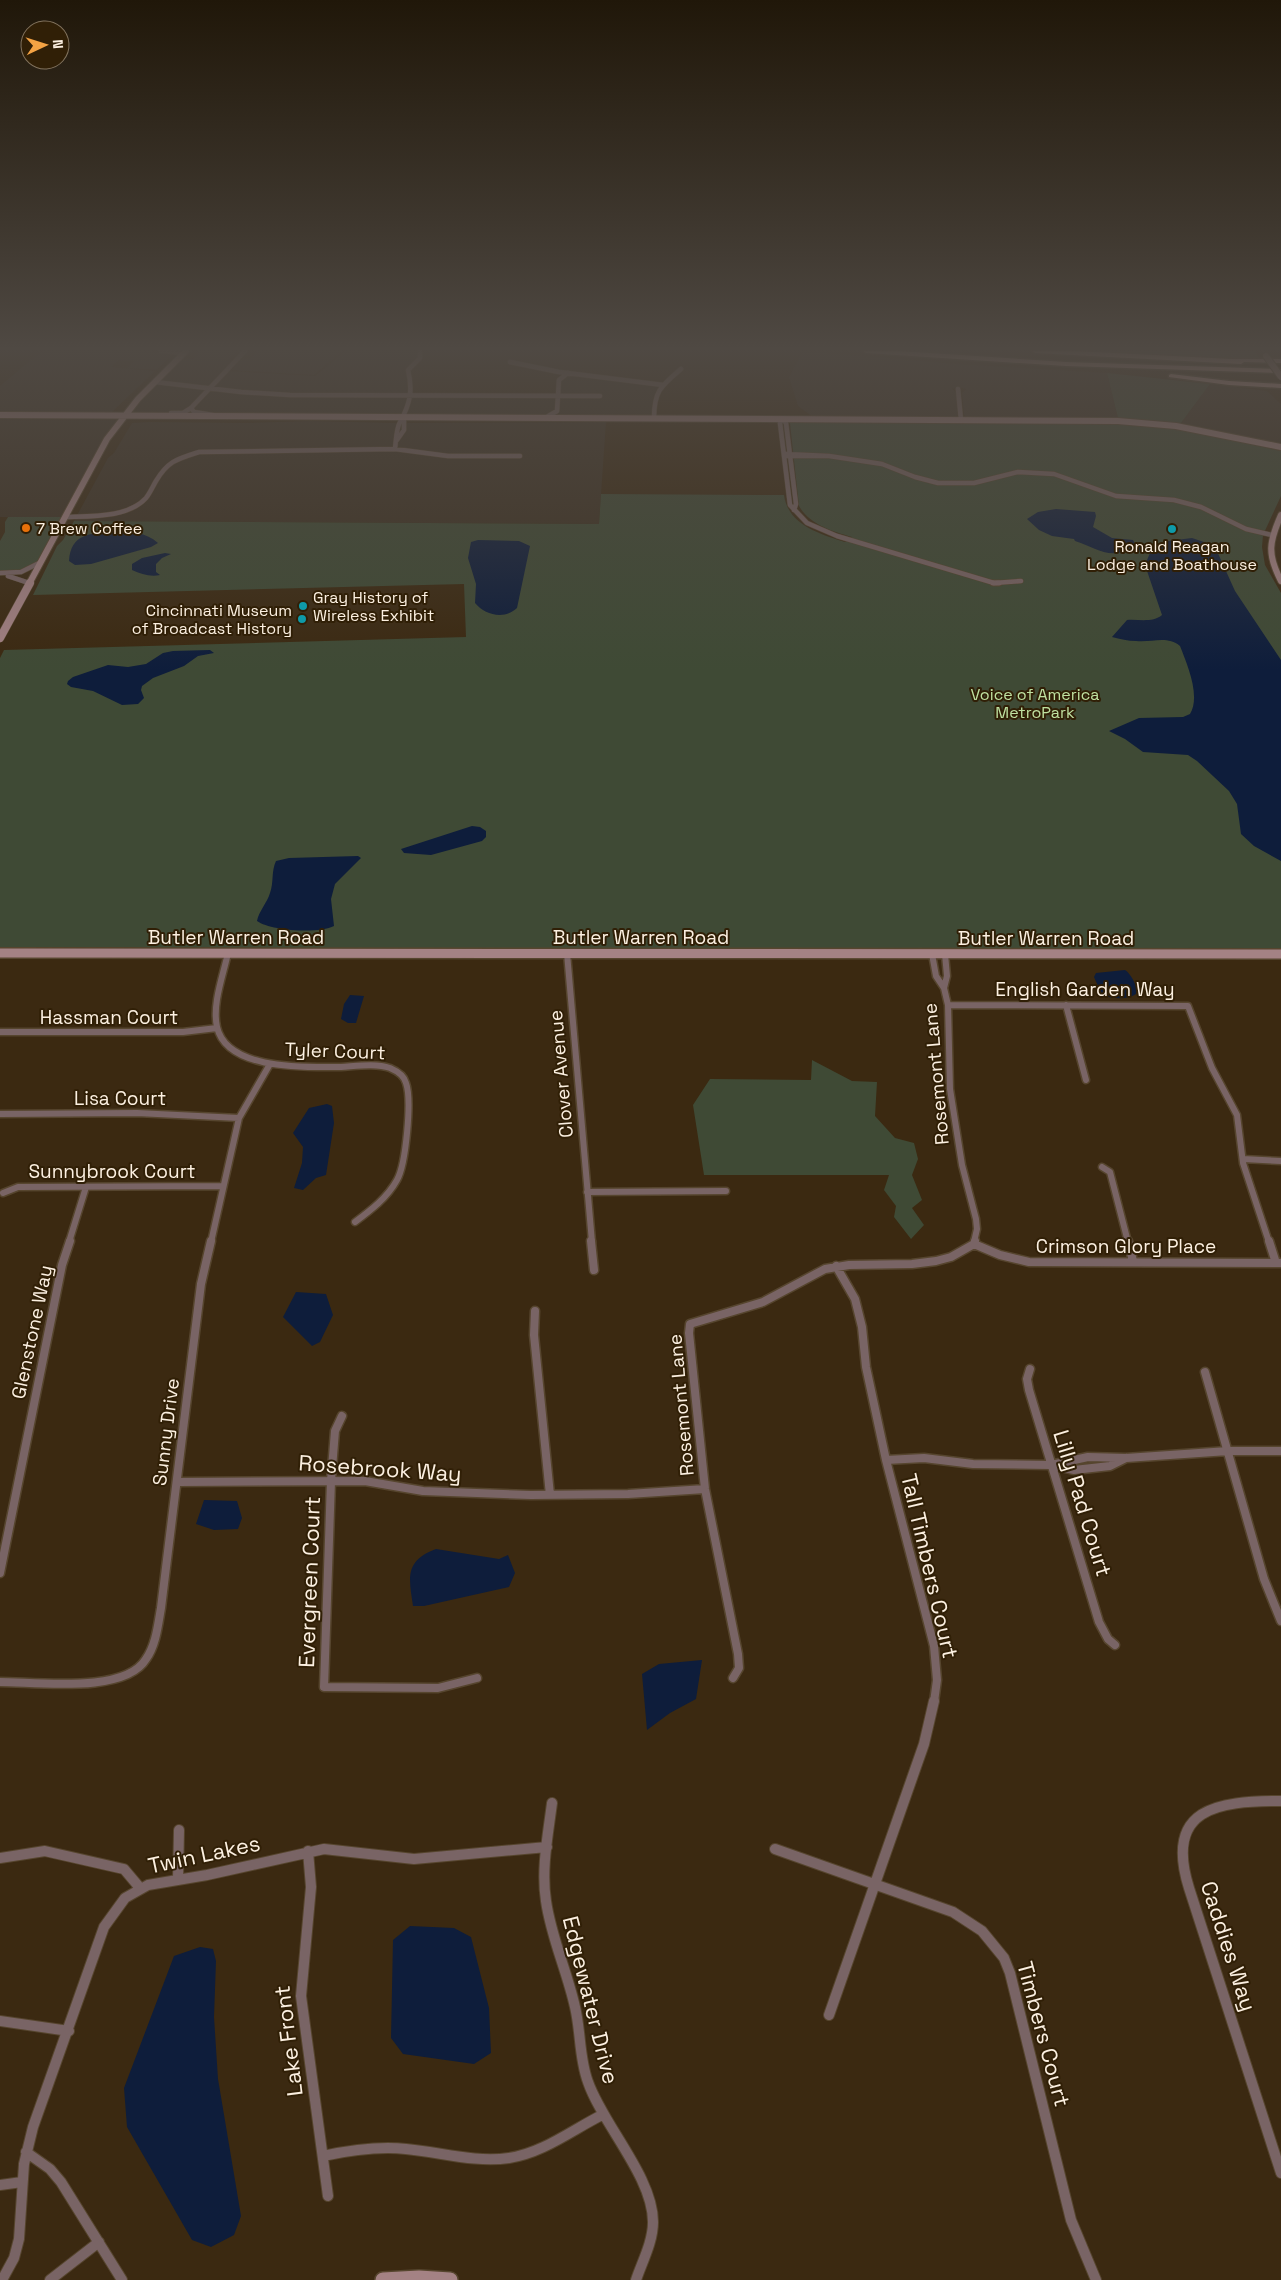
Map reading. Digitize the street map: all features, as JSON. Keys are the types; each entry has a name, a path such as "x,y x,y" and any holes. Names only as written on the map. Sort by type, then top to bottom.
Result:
{"main road":[{"path":"0,638 97,457"},
{"path":"1281,516 1272,535 1269,549 1281,581"},
{"name":"Butler Warren Road","path":"0,953 1281,954"},
{"path":"382,2280 419,2278 450,2280"}],"street":[{"path":"65,517 108,516 135,506 146,498 165,466 181,457"},
{"path":"784,457 790,506 807,523 837,536 994,583 1021,581"},
{"path":"790,457 796,504 794,510"},
{"path":"837,457 882,464 915,477 938,483 974,483 1018,472 1054,474 1116,496 1174,500 1201,507 1246,529 1272,535"},
{"path":"0,575 21,572 39,563"},
{"path":"0,575 15,577 29,583"},
{"path":"217,1028 219,999 228,953"},
{"name":"Clover Avenue","path":"567,953 594,1270"},
{"name":"Rosemont Lane","path":"733,1678 739,1668 738,1654 705,1489 690,1324 702,1318 752,1306 778,1294 813,1273 836,1266 868,1262 918,1263 937,1261 954,1256 974,1244 977,1229 976,1219 962,1165 950,1089 948,1005 944,988 936,976 932,954"},
{"name":"Rosemont Lane","path":"944,988 947,976 945,954"},
{"name":"English Garden Way","path":"948,1005 1188,1006 1212,1068 1237,1115 1243,1159 1279,1263"},
{"path":"1066,1005 1086,1080"},
{"name":"Hassman Court","path":"0,1032 184,1032 217,1028"},
{"name":"Tyler Court","path":"217,1028 223,1042 234,1052 250,1060 270,1064 384,1066 397,1071 405,1078 407,1084 406,1151 402,1172 392,1190 383,1200 355,1222"},
{"name":"Sunny Drive","path":"0,1682 99,1683 112,1681 137,1672 147,1660 157,1626 169,1554 201,1284 239,1118 270,1064"},
{"name":"Lisa Court","path":"0,1114 154,1114 239,1118"},
{"path":"1243,1159 1281,1161"},
{"path":"1102,1167 1110,1172 1113,1181 1133,1261"},
{"name":"Sunnybrook Court","path":"3,1192 18,1187 222,1186"},
{"name":"Glenstone Way","path":"0,1573 62,1265 86,1187"},
{"path":"587,1192 726,1191"},
{"name":"Crimson Glory Place","path":"974,1244 1000,1255 1029,1262 1279,1263"},
{"name":"Tall Timbers Court","path":"828,2015 924,1744 932,1716 937,1680 934,1646 928,1616 886,1460 866,1367 862,1327 855,1299 836,1266"},
{"path":"535,1312 534,1335 550,1495"},
{"name":"Lilly Pad Court","path":"1030,1369 1027,1379 1029,1390 1051,1465 1100,1622 1108,1639 1115,1644"},
{"path":"1205,1372 1264,1579 1281,1620"},
{"name":"Evergreen Court","path":"342,1416 335,1431 331,1481 324,1686 438,1688 477,1678"},
{"path":"886,1460 924,1458 973,1464 1051,1465 1074,1470 1110,1466 1126,1458 1228,1451 1281,1451"},
{"name":"Rosebrook Way","path":"178,1482 365,1482 424,1491 550,1495 628,1494 705,1489"},
{"name":"Caddies Way","path":"1281,1801 1232,1803 1217,1806 1198,1816 1186,1831 1182,1858 1189,1888 1281,2172"},
{"name":"Edgewater Drive","path":"552,1803 545,1876 548,1914 570,1982 587,2081 602,2115 651,2203 652,2232 636,2280"},
{"path":"178,1880 179,1830"},
{"name":"Twin Lakes","path":"2,2280 14,2258 19,2239 22,2182 26,2152 58,2056 69,2031 78,1998 108,1919 125,1898 140,1888 157,1882 178,1880 324,1849 414,1859 442,1858 547,1847"},
{"name":"Timbers Court","path":"775,1849 937,1905 968,1920 994,1944 1004,1958 1010,1973 1071,2220 1081,2248 1096,2280"},
{"path":"0,1858 45,1851 124,1869 140,1888"},
{"name":"Lake Front","path":"308,1851 312,1880 300,1972 300,1996 324,2156 328,2196"},
{"path":"0,2021 69,2031"},
{"path":"324,2156 351,2149 379,2147 479,2158 506,2158 533,2151 602,2115"},
{"path":"26,2152 56,2175 100,2242 122,2280"},
{"path":"0,2185 22,2182"},
{"path":"50,2280 100,2242"}],"shaded area":[{"path":"0,457 99,457 65,517 0,517"},
{"path":"604,457 599,524 74,521 108,458"}],"green space":[{"name":"Voice of America MetroPark","path":"794,457 1281,457 1281,496 1263,535 1262,547 1265,565 1281,593 1281,951 0,947 0,658 4,650 466,637 464,584 33,595 57,546 63,540 74,521 599,524 601,494 784,495 792,514 807,527 825,536 845,542 852,537 829,530 815,523 799,506"},
{"path":"8,517 65,517 39,563 28,570 0,573 0,541 5,532 5,522"},
{"path":"812,1060 852,1081 877,1082 875,1116 895,1138 914,1143 918,1159 912,1175 922,1200 912,1208 924,1225 911,1239 894,1217 896,1206 884,1190 889,1175 704,1175 693,1105 710,1079 811,1080"}],"water":[{"path":"1056,509 1095,512 1096,516 1093,527 1112,538 1133,540 1136,546 1153,549 1168,541 1192,538 1216,549 1235,591 1281,660 1281,861 1254,846 1241,834 1237,804 1229,791 1197,761 1188,755 1143,752 1125,739 1109,731 1139,718 1183,717 1190,714 1194,698 1192,680 1180,646 1175,643 1164,640 1130,641 1112,637 1127,620 1150,620 1162,615 1145,565 1150,553 1130,548 1116,553 1102,552 1074,539 1052,536 1039,530 1027,519 1038,512"},
{"path":"112,531 142,534 158,543 151,547 91,564 75,565 69,561 73,545 78,540 89,534"},
{"path":"478,540 519,541 530,546 517,608 512,612 501,615 489,613 475,603 476,584 468,558 471,542"},
{"path":"165,553 171,554 162,558 156,564 156,572 160,575 146,575 132,570 132,564 142,558"},
{"path":"210,650 214,653 198,656 184,666 153,678 142,686 141,690 144,698 138,704 122,705 93,691 71,687 67,684 73,677 108,665 128,667 146,664 163,653"},
{"path":"472,826 480,827 486,831 486,837 482,841 431,855 404,853 401,849"},
{"path":"358,856 361,858 335,884 331,899 334,926 307,931 273,927 257,921 270,893 276,861 289,858"},
{"path":"1125,970 1134,980 1136,994 1120,998 1102,995 1094,977 1096,973"},
{"path":"350,995 364,996 356,1023 348,1023 341,1019 344,1004"},
{"path":"327,1104 332,1106 334,1123 326,1175 316,1178 303,1190 294,1188 302,1163 303,1147 293,1133 309,1108"},
{"path":"296,1292 326,1294 333,1315 320,1342 312,1346 283,1317"},
{"path":"204,1500 237,1501 242,1518 238,1529 214,1530 196,1524"},
{"path":"436,1549 499,1559 508,1555 515,1573 509,1587 424,1606 413,1606 410,1587 411,1572 418,1559"},
{"path":"702,1660 696,1699 670,1713 647,1730 642,1674 659,1664"},
{"path":"410,1926 454,1928 471,1937 489,2008 491,2053 474,2064 403,2054 391,2038 393,1940"},
{"path":"200,1947 213,1949 216,1961 214,2017 218,2079 241,2216 234,2235 211,2247 192,2240 127,2127 124,2088 174,1956"}],"place":[{"name":"7 Brew Coffee","path":"26,528"},
{"name":"Ronald Reagan Lodge and Boathouse","path":"1172,529"},
{"name":"Gray History of Wireless Exhibit","path":"303,606"},
{"name":"Cincinnati Museum of Broadcast History","path":"302,619"}]}
